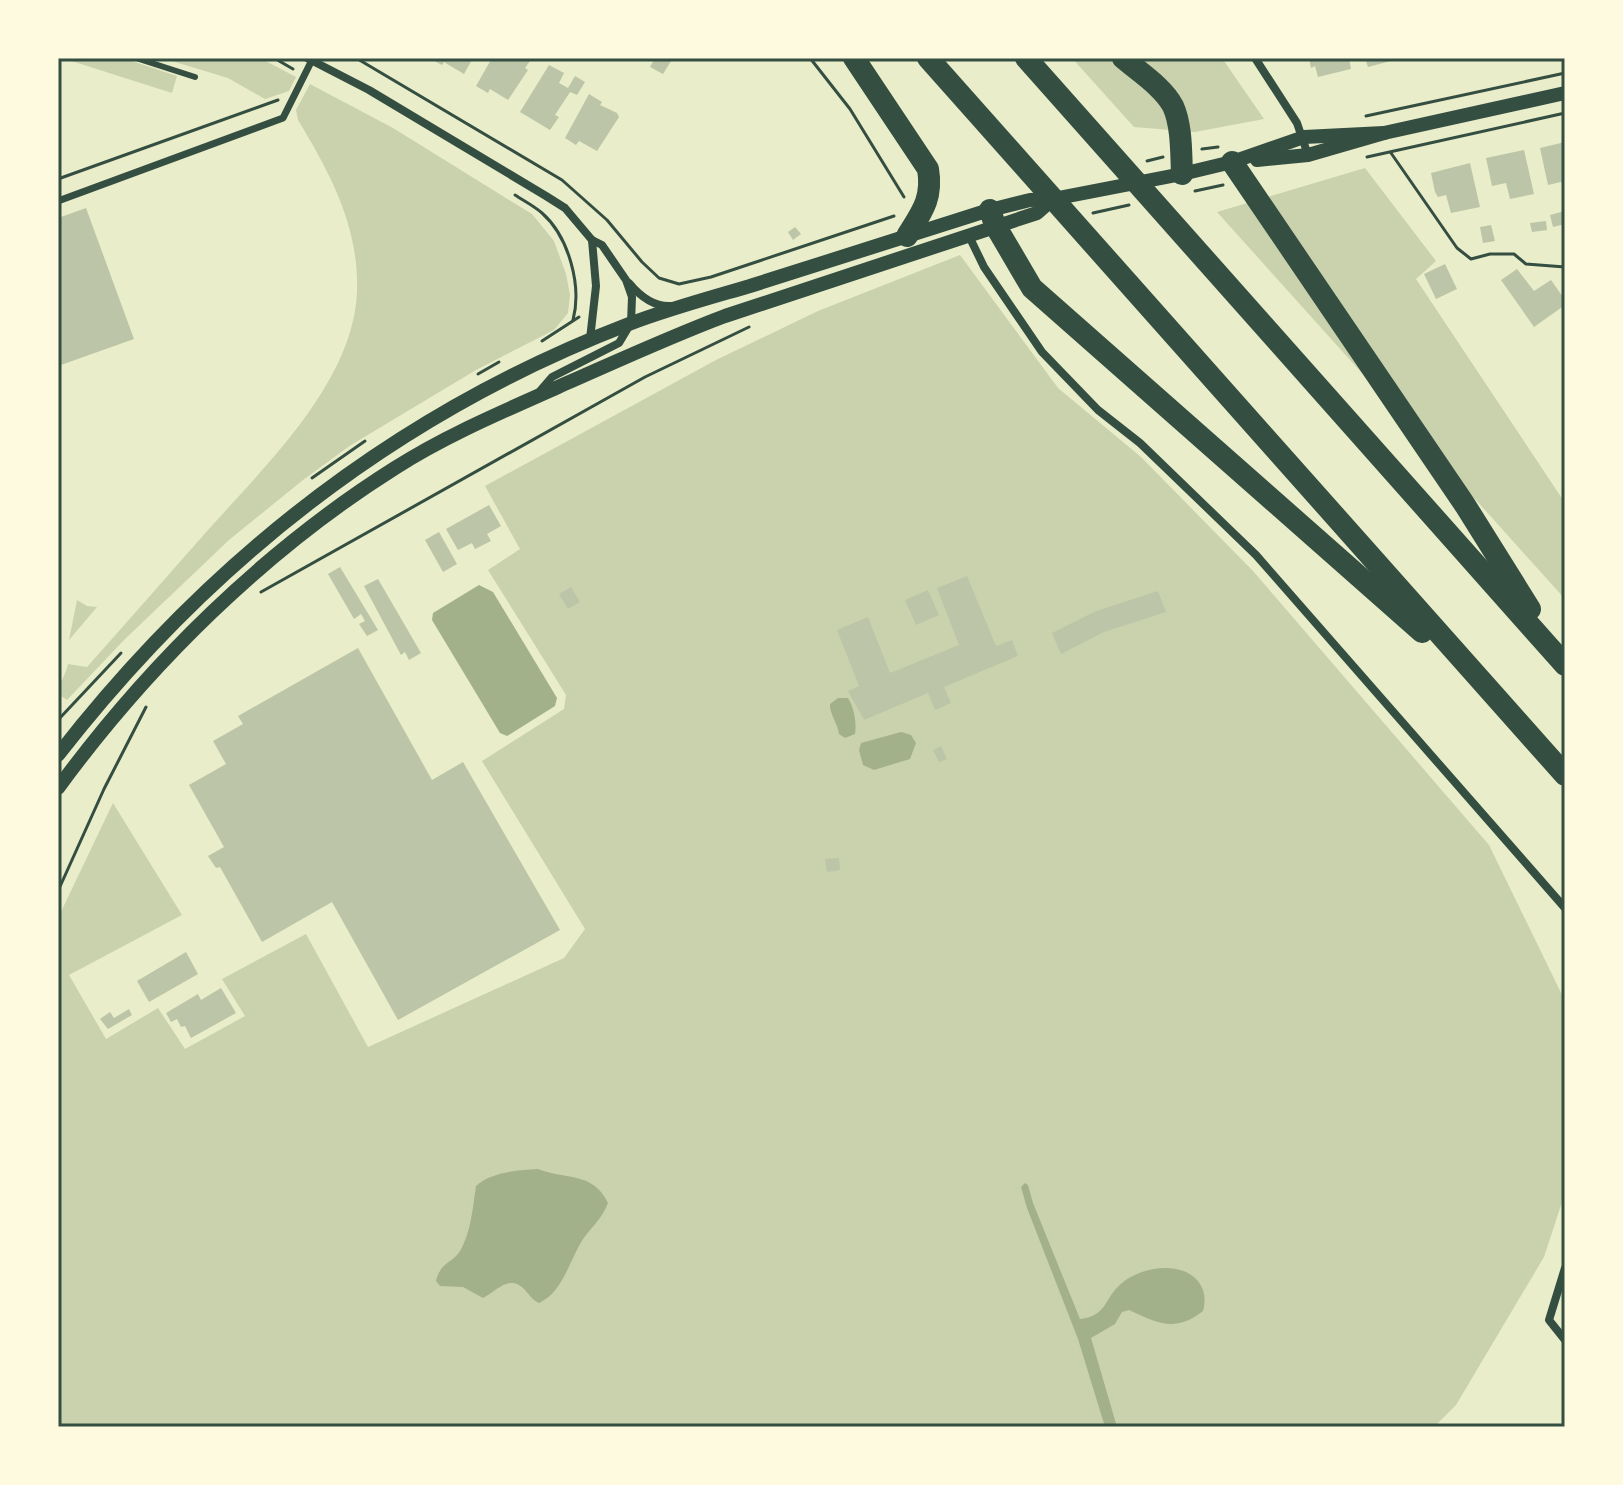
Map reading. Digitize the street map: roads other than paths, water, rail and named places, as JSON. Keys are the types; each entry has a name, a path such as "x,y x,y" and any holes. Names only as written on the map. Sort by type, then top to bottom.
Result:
{"highway":[{"path":"854,58 928,169 931,188 928,199 903,225"},
{"path":"928,58 1565,775"},
{"path":"1026,58 1565,665"},
{"path":"1123,58 1164,94 1172,105 1182,174"},
{"path":"1232,162 1465,505 1565,665"},
{"path":"993,218 1032,288 1495,697"}],"street":[{"path":"1255,58 1304,137 1308,155"},
{"path":"58,201 283,118 311,59 369,90 565,208 592,240 602,245 638,294 662,306 688,305"},
{"path":"1232,162 1308,155 1384,133 1565,93"},
{"path":"58,755 136,662 229,570 315,497 396,440 518,372 631,323 903,225 1037,213 1053,199 1232,162 1304,137 1384,133"},
{"path":"58,788 137,690 190,635 322,518 395,468 467,427 725,316 968,234 993,218"},
{"path":"968,234 984,267 1042,352 1098,410 1140,443 1256,555 1565,908"},
{"path":"590,339 596,286 592,240"},
{"path":"533,398 552,377 619,343 631,323 632,297 626,280"},
{"path":"229,570 251,578"},
{"path":"1565,1268 1549,1320 1565,1340"}],"lane":[{"path":"136,58 195,77"}]}
